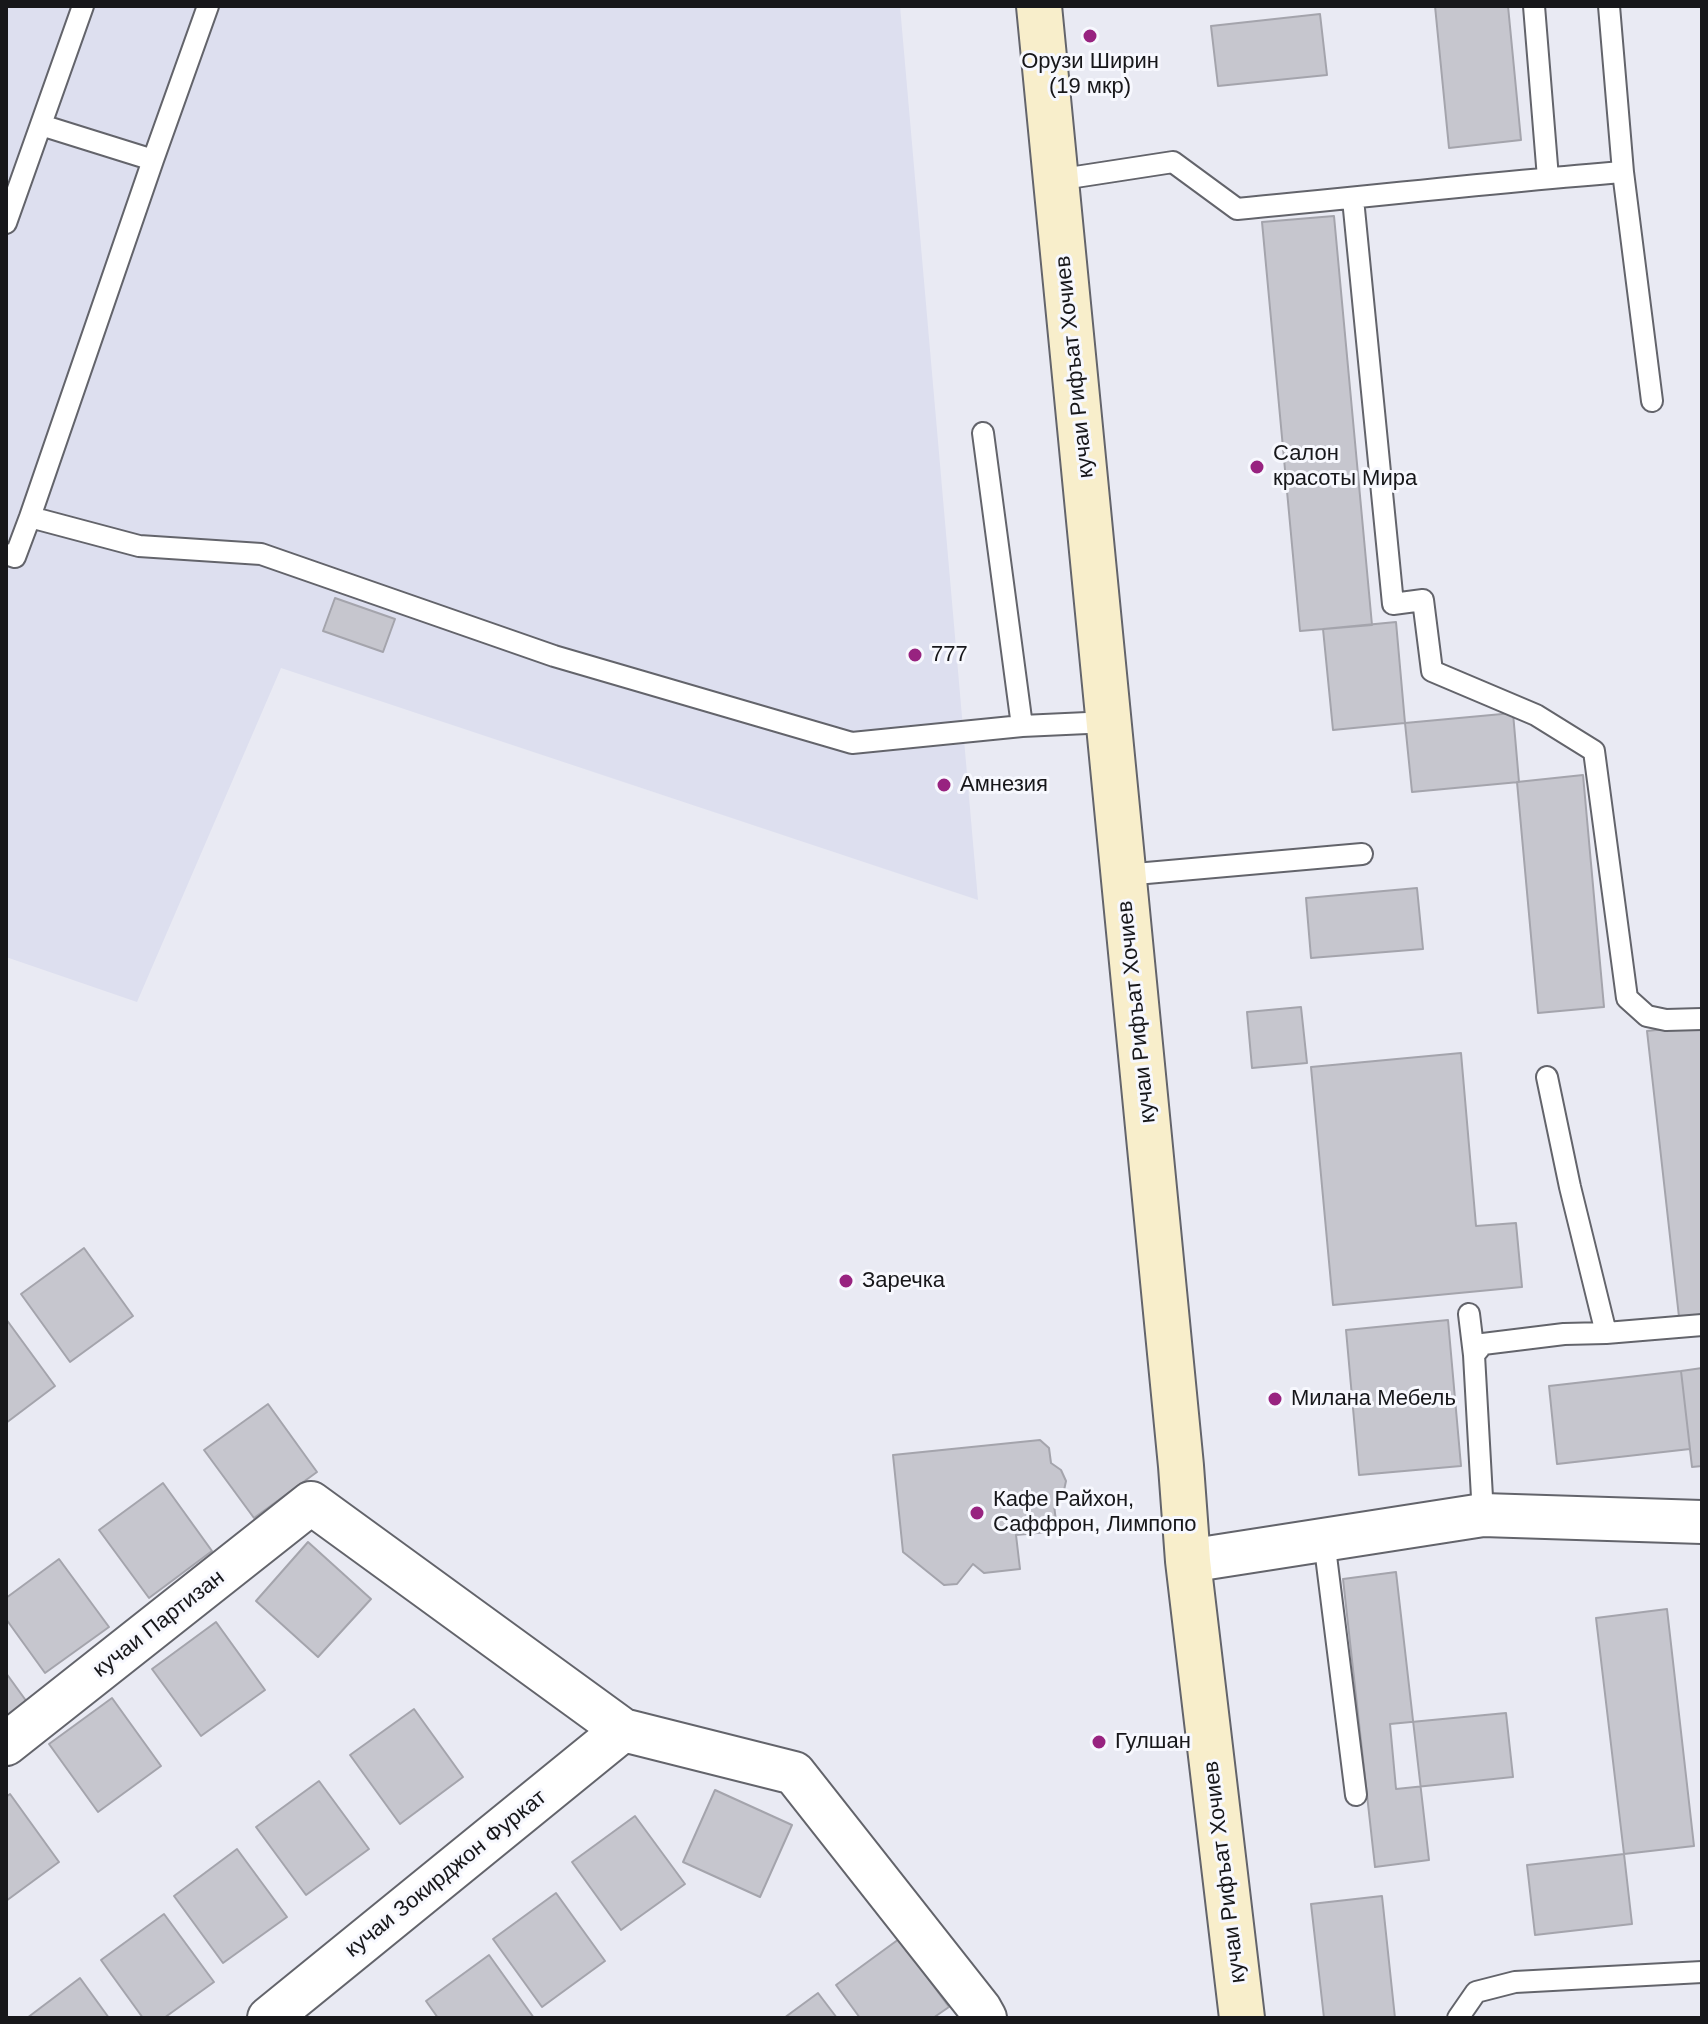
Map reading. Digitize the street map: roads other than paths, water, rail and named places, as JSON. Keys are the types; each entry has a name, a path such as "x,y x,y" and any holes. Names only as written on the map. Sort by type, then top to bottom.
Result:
{"main road":[{"name":"кучаи Рифъат Хочиев","path":"1039,6 1188,1561 1242,2018"}],"street":[{"name":"кучаи Партизан","path":"6,1744 311,1503 623,1730"},
{"path":"1188,1561 1483,1515 1702,1522"},
{"path":"623,1730 794,1773 977,2015"},
{"name":"кучаи Зокирджон Фуркат","path":"269,2018 623,1730"}],"lane":[{"path":"6,223 83,6"},
{"path":"6,554 15,557 30,517 208,6"},
{"path":"1534,6 1548,178"},
{"path":"1609,6 1623,172 1652,401"},
{"path":"41,125 153,160"},
{"path":"1056,180 1173,162 1237,209 1623,172"},
{"path":"1353,199 1393,604 1423,600 1432,671 1536,715 1594,751 1627,998 1647,1016 1666,1020 1702,1019"},
{"path":"983,433 1022,726"},
{"path":"30,517 139,546 261,554 554,656 852,743 1022,726 1109,722"},
{"path":"1124,875 1362,854"},
{"path":"1547,1077 1606,1333"},
{"path":"1469,1314 1483,1515"},
{"path":"1474,1355 1483,1344 1564,1334 1702,1325"},
{"path":"1324,1540 1356,1795"},
{"path":"1458,2018 1476,1992 1515,1982 1702,1972"}],"place":[{"name":"Орузи Ширин (19 мкр)","path":"1090,36"},
{"name":"Салон красоты Мира","path":"1257,467"},
{"name":"777","path":"915,655"},
{"name":"Амнезия","path":"944,785"},
{"name":"Заречка","path":"846,1281"},
{"name":"Милана Мебель","path":"1275,1399"},
{"name":"Кафе Райхон, Саффрон, Лимпопо","path":"977,1513"},
{"name":"Гулшан","path":"1099,1742"}]}
